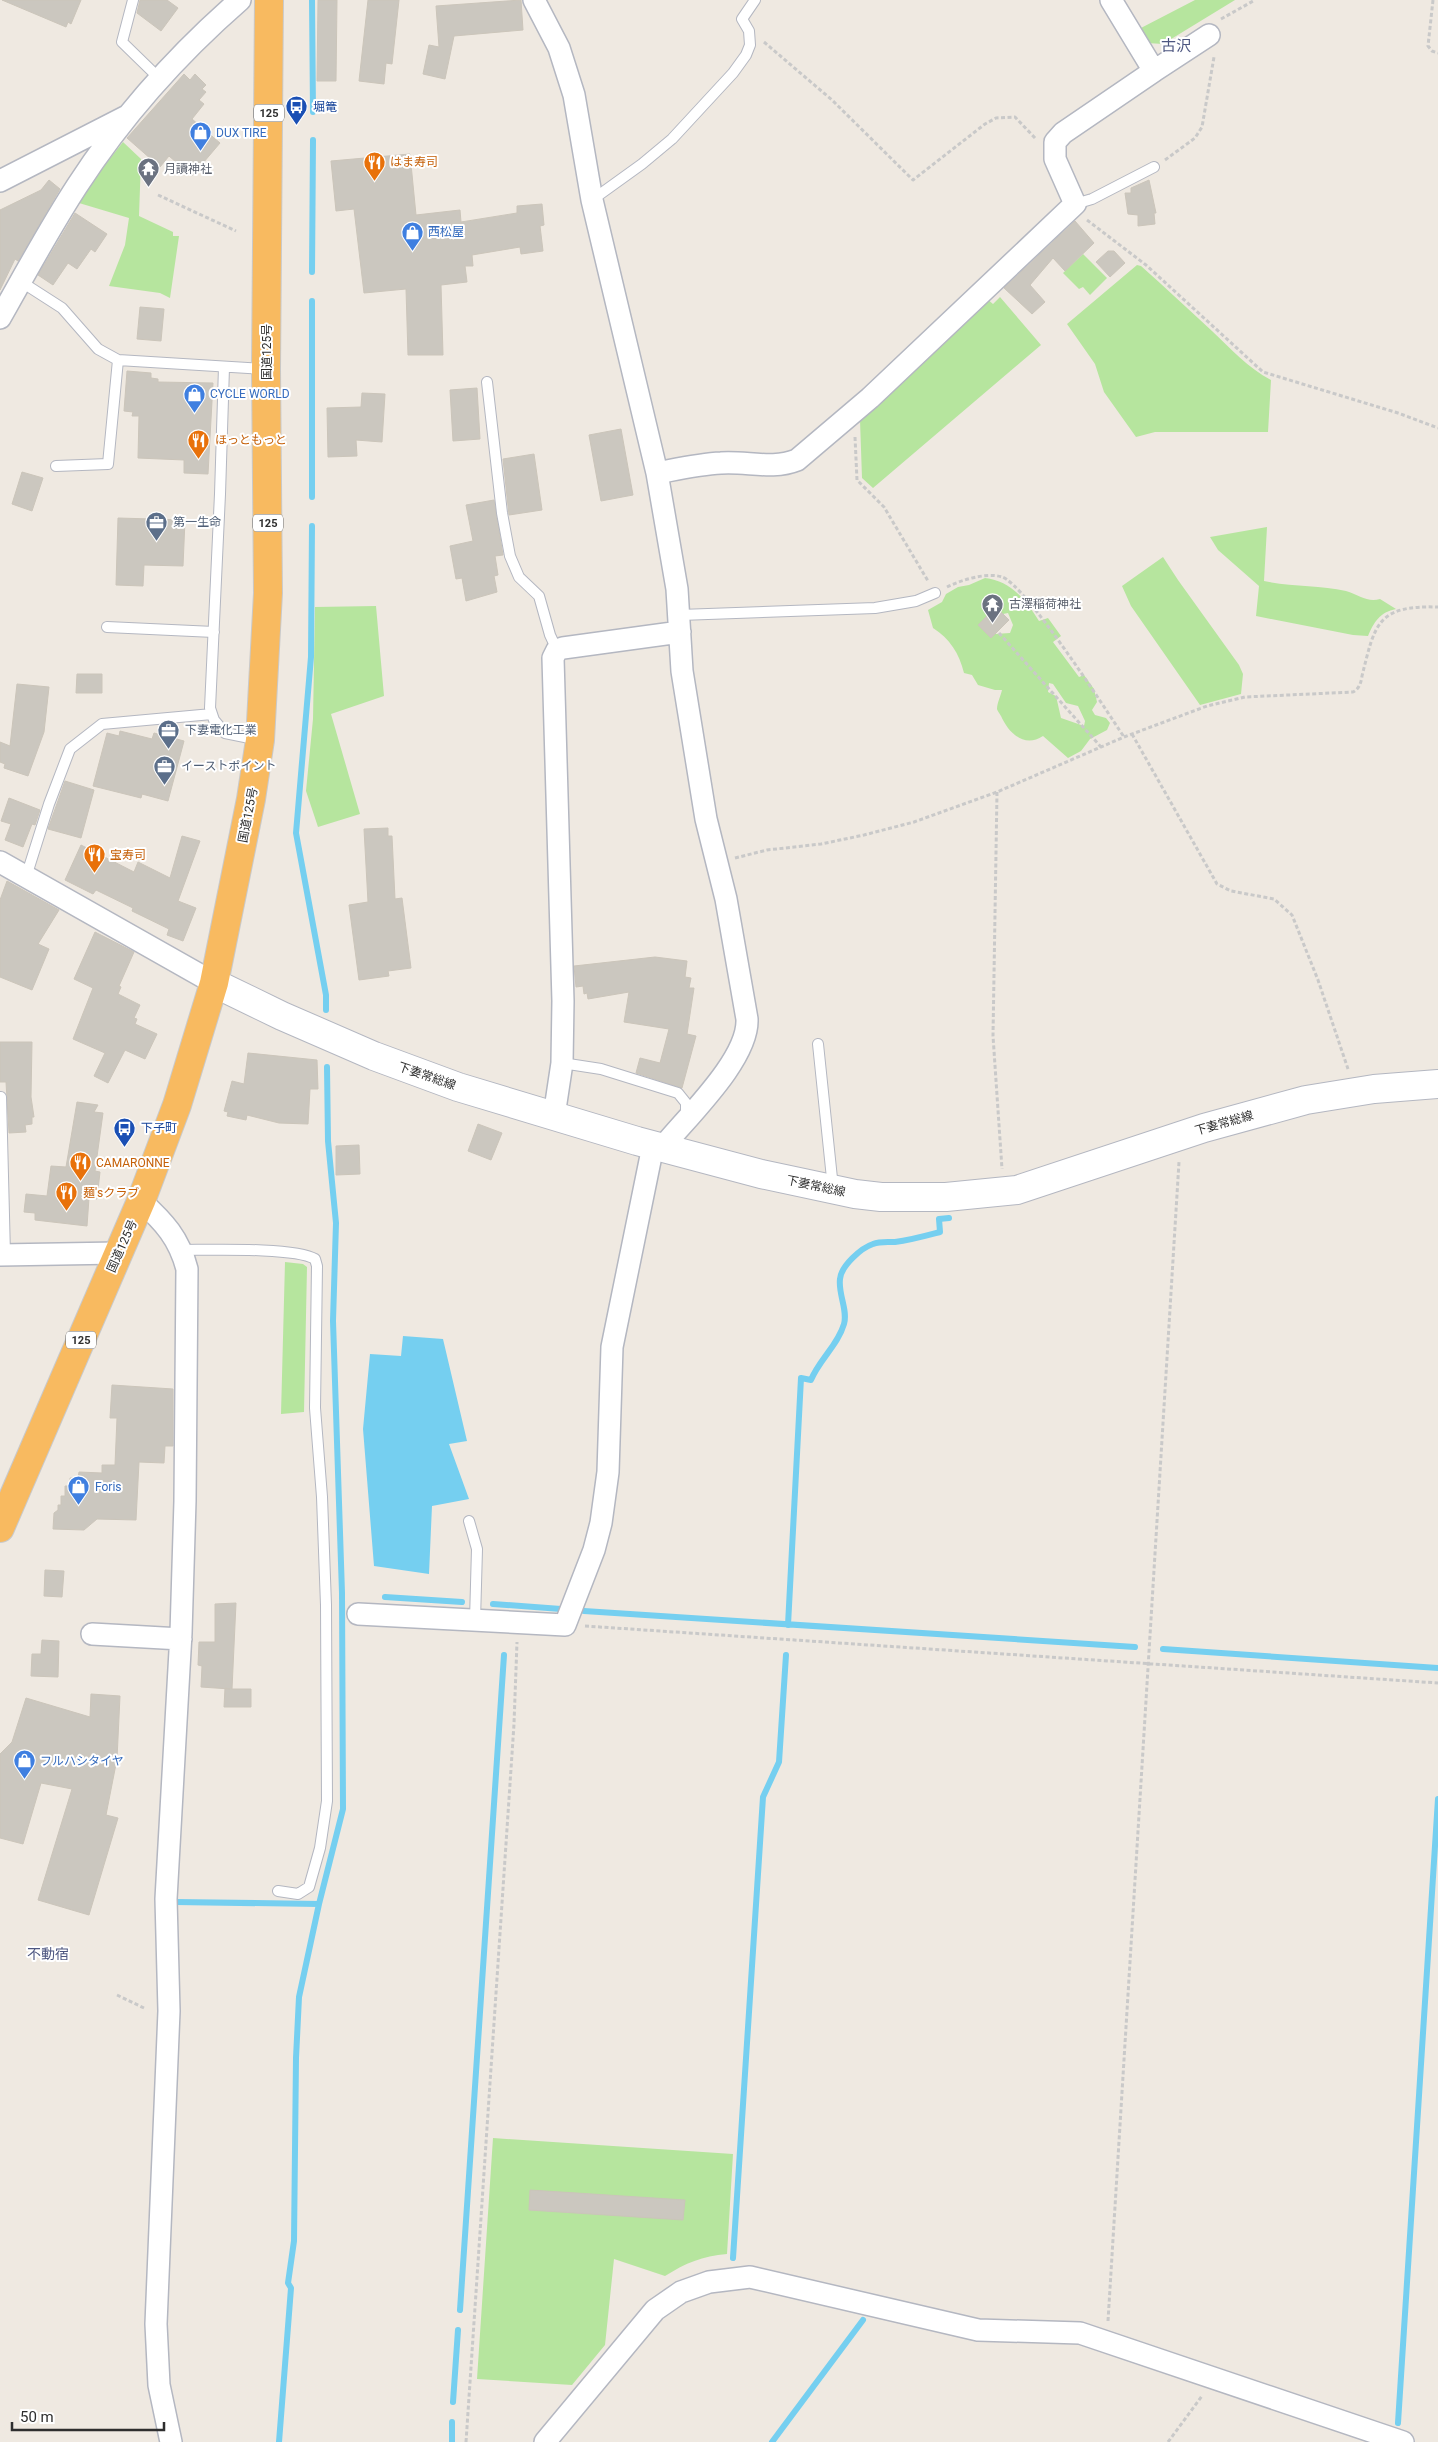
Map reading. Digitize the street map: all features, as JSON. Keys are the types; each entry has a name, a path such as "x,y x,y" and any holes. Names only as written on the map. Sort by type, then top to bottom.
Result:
{"highway":[{"name":"国道125号","path":"0,1528 141,1201 177,1105 214,983 251,799 260,740 268,593 266,369 269,0"}],"main road":[{"name":"下妻常総線","path":"214,983 282,1016 403,1068 658,1147 855,1194 910,1198 1017,1190 1180,1136 1306,1100 1354,1091 1438,1084"}],"street":[{"path":"0,318 77,185 129,115 240,0"},
{"path":"358,1614 565,1625 588,1567 601,1523 608,1472 612,1346 658,1147 686,1119 722,1076 748,1031 728,908 706,819 682,671 680,623 656,472 592,200 574,95 559,48 534,0"},
{"path":"1111,0 1154,71"},
{"path":"656,472 722,463 787,464 807,452 854,411 1075,204 1054,151 1055,142 1063,133 1211,32"},
{"path":"0,181 129,115"},
{"path":"554,1116 562,1063 562,937 553,658 557,650 680,623"},
{"path":"0,862 214,983"},
{"path":"141,1201 165,1223 182,1250 187,1270 187,1426 181,1639 166,1899 169,2011 156,2324 159,2385 172,2442"},
{"path":"2,1255 118,1253"},
{"path":"92,1634 181,1639"},
{"path":"545,2442 655,2310 681,2292 709,2282 750,2277 978,2330 1080,2332 1403,2442"}],"lane":[{"path":"133,0 122,42 161,80"},
{"path":"592,200 642,164 672,139 732,73 746,55 750,45 749,31 742,20 755,0"},
{"path":"1075,204 1092,199 1154,167"},
{"path":"20,281 62,308 98,349 118,360 266,369"},
{"path":"56,466 108,464 118,360"},
{"path":"224,367 210,708 220,729 225,733 260,740"},
{"path":"487,382 502,513 510,556 519,577 539,596 550,635 557,650"},
{"path":"680,623 875,608 916,601 935,593"},
{"path":"107,627 214,632"},
{"path":"26,877 49,804 70,749 102,724 212,714"},
{"path":"818,1044 833,1190"},
{"path":"562,1063 601,1069 678,1093 686,1103 686,1119"},
{"path":"1,1097 2,1255"},
{"path":"182,1250 289,1253 311,1256 315,1259 317,1266 315,1408 322,1497 326,1605 327,1801 320,1848 309,1887 298,1894 278,1891"},
{"path":"469,1521 477,1549 475,1620"}],"path":[{"path":"1154,167 1195,138 1202,127 1215,46 1211,32 1226,15 1255,0"},
{"path":"1433,0 1428,46 1432,51 1438,53"},
{"path":"781,56 832,100 913,180 985,124 996,118 1015,117 1030,131 1045,150 1054,151"},
{"path":"158,195 236,231"},
{"path":"1075,204 1088,220 1146,265 1262,372 1398,413 1438,428"},
{"path":"854,411 857,480 884,507 935,593 950,585 986,576 1002,577 1010,581 1034,606 1124,737"},
{"path":"716,863 767,850 821,844 914,822 997,792 1124,737 1193,710 1233,699 1356,690 1362,679 1371,639 1379,622 1388,615 1402,609 1438,607"},
{"path":"999,633 1101,747"},
{"path":"1132,734 1217,884 1231,891 1274,899 1292,915 1318,980 1354,1091"},
{"path":"997,792 993,1036 1003,1192"},
{"path":"1107,2341 1180,1136"},
{"path":"466,2442 514,1724 518,1622"},
{"path":"565,1625 1438,1683"},
{"path":"117,1995 144,2008"},
{"path":"1168,2442 1216,2377"}],"green space":[{"path":"1195,0 1235,0 1163,44 1147,43 1139,29"},
{"path":"123,142 141,159 139,216 173,232 173,236 179,236 170,298 160,293 109,286 125,245 129,218 79,203 93,180"},
{"path":"1083,254 1107,278 1090,295 1083,287 1079,289 1063,273"},
{"path":"1137,265 1150,274 1247,364 1271,380 1268,432 1155,432 1136,437 1104,392 1095,364 1067,324"},
{"path":"1000,297 1041,345 873,488 862,478 860,420 986,298 993,304"},
{"path":"1267,527 1264,581 1346,591 1371,600 1380,599 1396,609 1390,610 1378,618 1368,636 1353,635 1256,616 1259,586 1218,550 1210,537"},
{"path":"1163,557 1239,665 1243,674 1241,694 1200,705 1131,606 1122,586"},
{"path":"985,578 1003,583 1023,599 1039,621 1048,618 1061,636 1053,642 1079,677 1084,675 1094,689 1097,702 1092,710 1095,715 1106,718 1110,723 1107,730 1090,739 1081,751 1068,758 1043,736 1029,741 1023,740 1012,733 997,709 1002,690 978,685 972,675 964,673 953,647 933,628 928,610 942,602 946,594 958,587 969,585","holes":["1008,613 1013,625 1010,633 995,634 1003,614","1049,683 1053,684 1066,703 1078,706 1085,721 1084,726 1061,718 1056,696 1048,692"]},
{"path":"376,606 384,696 331,714 360,814 318,827 306,791 313,719 315,607"},
{"path":"285,1262 303,1264 307,1267 304,1412 281,1414"},
{"path":"493,2138 733,2154 727,2254 710,2256 694,2261 665,2276 614,2259 605,2345 572,2385 477,2379"}],"water":[{"path":"403,1336 443,1339 467,1441 449,1444 469,1499 432,1506 429,1574 374,1566 363,1429 370,1354 401,1356"}],"building":[{"path":"2,0 81,0 71,24 68,22 66,27"},
{"path":"140,0 167,0 178,8 161,31 137,13"},
{"path":"318,0 337,0 336,81 317,81"},
{"path":"368,0 399,0 392,64 386,63 384,84 359,81"},
{"path":"521,0 523,30 454,36 445,79 423,74 429,45 439,47 436,6"},
{"path":"184,74 190,80 195,74 206,85 202,89 206,92 199,100 204,104 192,119 220,143 192,176 169,156 160,167 127,138"},
{"path":"410,154 416,215 460,210 461,222 517,213 517,206 542,204 544,225 540,226 543,251 521,254 520,247 472,255 473,266 465,266 467,282 441,285 443,355 408,355 406,289 364,293 354,209 336,211 331,161"},
{"path":"49,180 60,189 18,261 15,259 0,290 0,210 41,190"},
{"path":"1149,180 1156,213 1154,213 1155,224 1138,226 1138,215 1128,214 1125,193 1131,193 1131,188"},
{"path":"75,213 107,234 95,252 91,249 77,269 68,263 53,285 38,275"},
{"path":"1075,221 1094,243 1065,271 1053,258 1030,285 1045,302 1032,314 1004,288"},
{"path":"1108,251 1114,251 1125,263 1110,277 1096,262"},
{"path":"140,307 164,309 161,341 137,339"},
{"path":"127,371 151,373 151,378 158,379 158,382 213,383 208,474 184,473 184,460 138,458 139,416 132,416 133,412 124,411"},
{"path":"477,388 480,439 453,441 450,390"},
{"path":"362,393 385,394 382,442 356,440 357,456 328,457 327,408 361,407"},
{"path":"621,429 633,495 601,501 589,435"},
{"path":"534,454 542,510 509,515 503,459"},
{"path":"22,472 43,478 32,511 12,504"},
{"path":"494,500 503,555 495,556 498,575 494,576 497,592 466,601 462,578 456,579 450,546 473,541 466,505"},
{"path":"118,518 185,520 183,566 144,565 143,586 116,585"},
{"name":"古澤稲荷神社","path":"996,607 1009,620 991,638 978,625"},
{"path":"77,674 102,674 102,693 76,693"},
{"path":"17,684 49,687 44,732 28,776 4,768 5,764 0,762 0,742 10,746"},
{"path":"120,731 152,739 154,733 184,741 168,801 142,794 141,798 93,786 107,733 119,736"},
{"path":"65,781 94,790 81,838 48,829"},
{"path":"9,798 40,810 35,825 32,824 23,847 5,840 11,824 1,821"},
{"path":"388,828 388,836 392,836 395,899 402,898 411,968 388,971 389,976 359,980 349,905 368,902 364,829"},
{"path":"182,836 200,841 178,901 196,908 183,941 167,935 169,929 132,911 133,908 96,890 93,894 65,880 81,845 134,872 138,862 170,878"},
{"path":"7,881 59,910 38,944 49,949 32,990 0,977 0,900"},
{"path":"95,932 134,952 119,986 121,987 118,994 140,1005 134,1018 137,1019 135,1024 157,1034 145,1059 125,1050 108,1083 94,1076 105,1053 73,1039 93,988 74,979"},
{"path":"655,957 687,961 685,977 691,978 689,988 694,988 687,1034 696,1036 682,1088 636,1073 640,1058 660,1063 669,1029 624,1022 629,992 588,999 587,993 584,994 583,986 576,987 574,966"},
{"path":"0,1042 32,1042 31,1097 34,1117 32,1117 32,1124 25,1125 26,1132 9,1133 6,1082 0,1082"},
{"path":"248,1053 317,1060 318,1089 310,1089 308,1124 279,1123 247,1115 246,1120 227,1116 228,1112 224,1111 232,1081 244,1084"},
{"path":"77,1102 98,1105 94,1112 103,1113 95,1171 100,1172 97,1199 89,1198 87,1226 35,1220 35,1213 24,1212 26,1194 47,1196 51,1166 66,1167"},
{"path":"478,1124 502,1133 491,1160 468,1151"},
{"path":"359,1145 360,1174 336,1175 336,1146"},
{"path":"112,1385 173,1389 173,1446 165,1446 164,1463 139,1462 136,1520 97,1519 84,1530 53,1529 54,1513 58,1510 58,1505 61,1505 61,1496 65,1496 65,1486 70,1486 70,1478 78,1478 79,1472 102,1473 102,1465 115,1465 117,1418 110,1418"},
{"path":"45,1570 64,1571 62,1597 44,1596"},
{"path":"236,1603 232,1689 251,1689 251,1707 224,1707 225,1689 201,1687 202,1666 198,1665 199,1642 215,1642 215,1604"},
{"path":"42,1640 59,1641 58,1677 31,1676 32,1654 41,1654"},
{"path":"91,1694 120,1696 117,1759 106,1815 118,1818 89,1915 38,1900 72,1789 41,1783 23,1844 0,1838 0,1754 12,1742 26,1698 90,1717"},
{"path":"530,2190 685,2200 683,2220 529,2210"}],"waterway":[{"path":"312,0 313,112"},
{"path":"312,272 313,140"},
{"path":"312,301 312,497"},
{"path":"312,526 311,657 296,833 326,995 326,1010"},
{"path":"279,2442 291,2288 288,2283 294,2241 296,2058 299,1997 319,1904 343,1809 342,1593 333,1321 336,1223 328,1141 327,1067"},
{"path":"788,1625 801,1378 811,1380 841,1332 845,1319 840,1290 841,1274 852,1258 868,1246 878,1242 895,1242 940,1232 939,1219 949,1218"},
{"path":"385,1597 462,1602"},
{"path":"493,1604 561,1609"},
{"path":"584,1611 1135,1647"},
{"path":"1163,1649 1438,1668"},
{"path":"460,2310 504,1655"},
{"path":"733,2258 763,1797 779,1762 786,1655"},
{"path":"1398,2423 1438,1799"},
{"path":"175,1902 319,1904"},
{"path":"772,2442 863,2320"},
{"path":"453,2402 458,2330"},
{"path":"452,2422 452,2442"}],"place":[{"name":"堀篭","path":"297,126"},
{"name":"DUX TIRE","path":"200,152"},
{"name":"はま寿司","path":"374,181"},
{"name":"月讀神社","path":"148,188"},
{"name":"西松屋","path":"412,251"},
{"name":"CYCLE WORLD","path":"194,413"},
{"name":"ほっともっと","path":"199,459"},
{"name":"第一生命","path":"157,541"},
{"name":"古澤稲荷神社","path":"993,623"},
{"name":"下妻電化工業","path":"169,749"},
{"name":"イーストポイント","path":"165,785"},
{"name":"宝寿司","path":"94,874"},
{"name":"下子町","path":"125,1147"},
{"name":"CAMARONNE","path":"80,1182"},
{"name":"麺'sクラブ","path":"67,1212"},
{"name":"Foris","path":"79,1506"},
{"name":"フルハシタイヤ","path":"24,1780"}],"district":[{"name":"古沢","path":"1176,46"},
{"name":"不動宿","path":"48,1954"}]}
